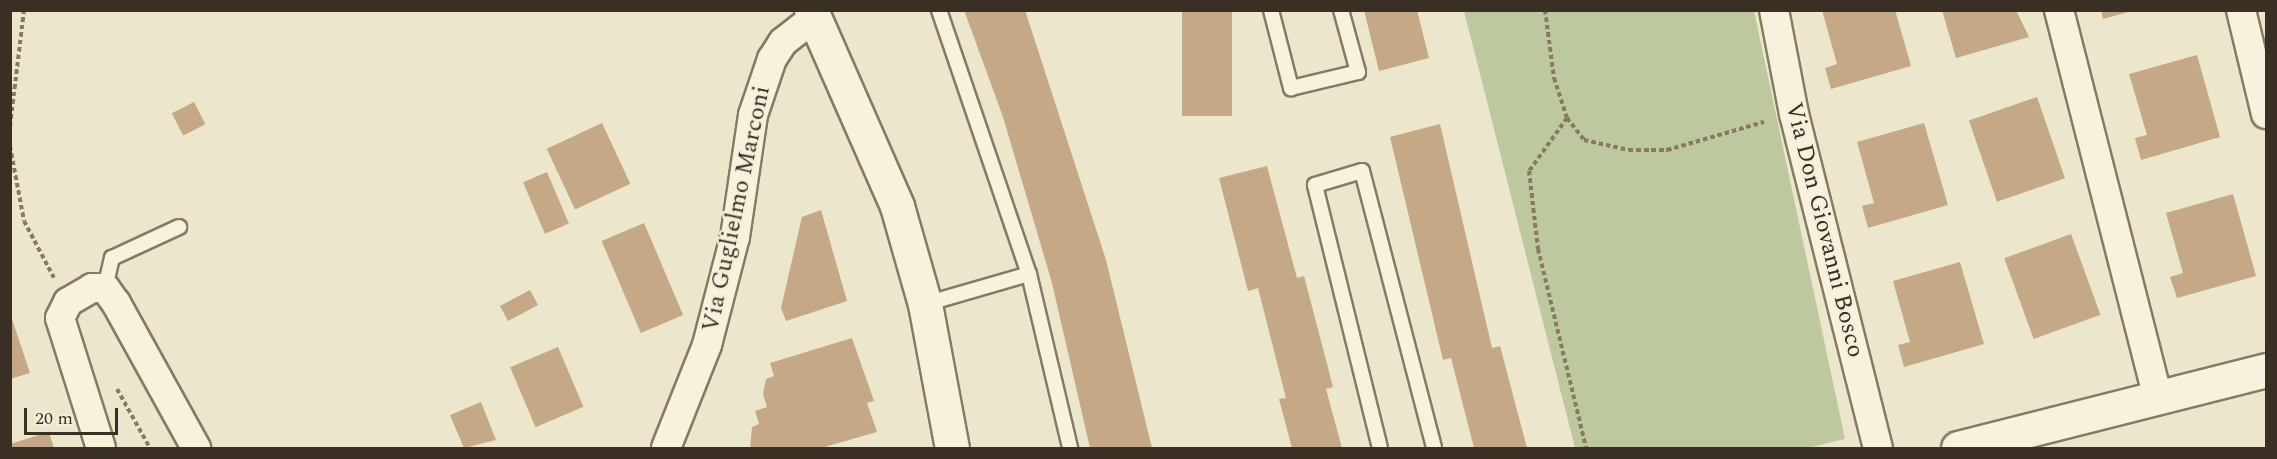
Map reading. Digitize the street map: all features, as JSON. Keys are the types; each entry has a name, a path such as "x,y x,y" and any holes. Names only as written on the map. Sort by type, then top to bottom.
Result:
{"street":[{"name":"Via Don Giovanni Bosco","path":"1774,10 1794,114 1878,448"},
{"path":"2060,10 2158,398"},
{"path":"2241,10 2266,114"},
{"name":"Via Guglielmo Marconi","path":"666,448 707,345 735,237 753,115 772,58 783,42 813,14 897,206 925,304 952,448"},
{"path":"101,448 60,318 68,302 92,288 105,288 196,448"},
{"path":"1964,448 2266,370"}],"lane":[{"path":"939,10 1029,274 1070,448"},
{"path":"1271,10 1291,88 1358,72 1341,10"},
{"path":"1380,448 1315,185 1362,171 1434,448"},
{"path":"105,288 112,258 179,227"},
{"path":"925,304 1029,274"}],"path":[{"path":"10,126 24,10"},
{"path":"1545,10 1554,78 1568,118 1584,140 1629,150 1667,150 1794,114"},
{"path":"1568,118 1529,171 1538,249 1586,448"},
{"path":"10,146 14,185 36,247"},
{"path":"110,377 150,448"}],"green space":[{"path":"1464,11 1754,11 1845,439 1808,448 1575,448"}],"building":[{"path":"964,10 1025,10 1106,260 1152,448 1090,448 1052,283 1003,117"},
{"path":"1182,10 1232,10 1232,116 1182,116"},
{"path":"1364,10 1417,10 1429,58 1379,71"},
{"path":"1822,10 1895,10 1911,66 1831,89 1825,68 1837,64"},
{"path":"1942,10 2016,10 2029,37 1956,58"},
{"path":"2101,10 2132,10 2132,11 2103,19"},
{"path":"2197,55 2220,137 2141,160 2135,138 2147,135 2129,74"},
{"path":"2037,97 2065,178 1997,202 1969,120"},
{"path":"194,102 205,124 183,136 172,113"},
{"path":"602,123 630,184 575,210 547,149"},
{"path":"1924,123 1948,205 1868,228 1862,206 1874,203 1857,142"},
{"path":"1440,124 1492,348 1500,346 1527,448 1474,448 1451,358 1443,360 1390,137"},
{"path":"1267,166 1297,278 1304,276 1333,387 1326,389 1342,448 1292,448 1279,399 1286,398 1258,288 1248,291 1219,178"},
{"path":"547,172 569,224 545,234 523,182"},
{"path":"2233,194 2256,276 2177,298 2170,277 2183,273 2166,213"},
{"path":"821,210 847,301 786,321 781,308 802,217"},
{"path":"644,223 683,315 641,333 602,241"},
{"path":"2071,234 2100,315 2034,339 2004,258"},
{"path":"1960,262 1984,344 1904,367 1898,345 1910,342 1893,281"},
{"path":"530,290 538,305 508,321 500,306"},
{"path":"10,313 30,373 10,379"},
{"path":"852,338 874,401 867,403 877,432 821,448 750,448 752,427 759,424 755,411 767,407 763,394 766,379 774,376 770,363"},
{"path":"558,347 583,407 536,427 510,367"},
{"path":"481,402 496,440 464,448 450,415"},
{"path":"49,432 54,448 10,448 10,444"}]}
